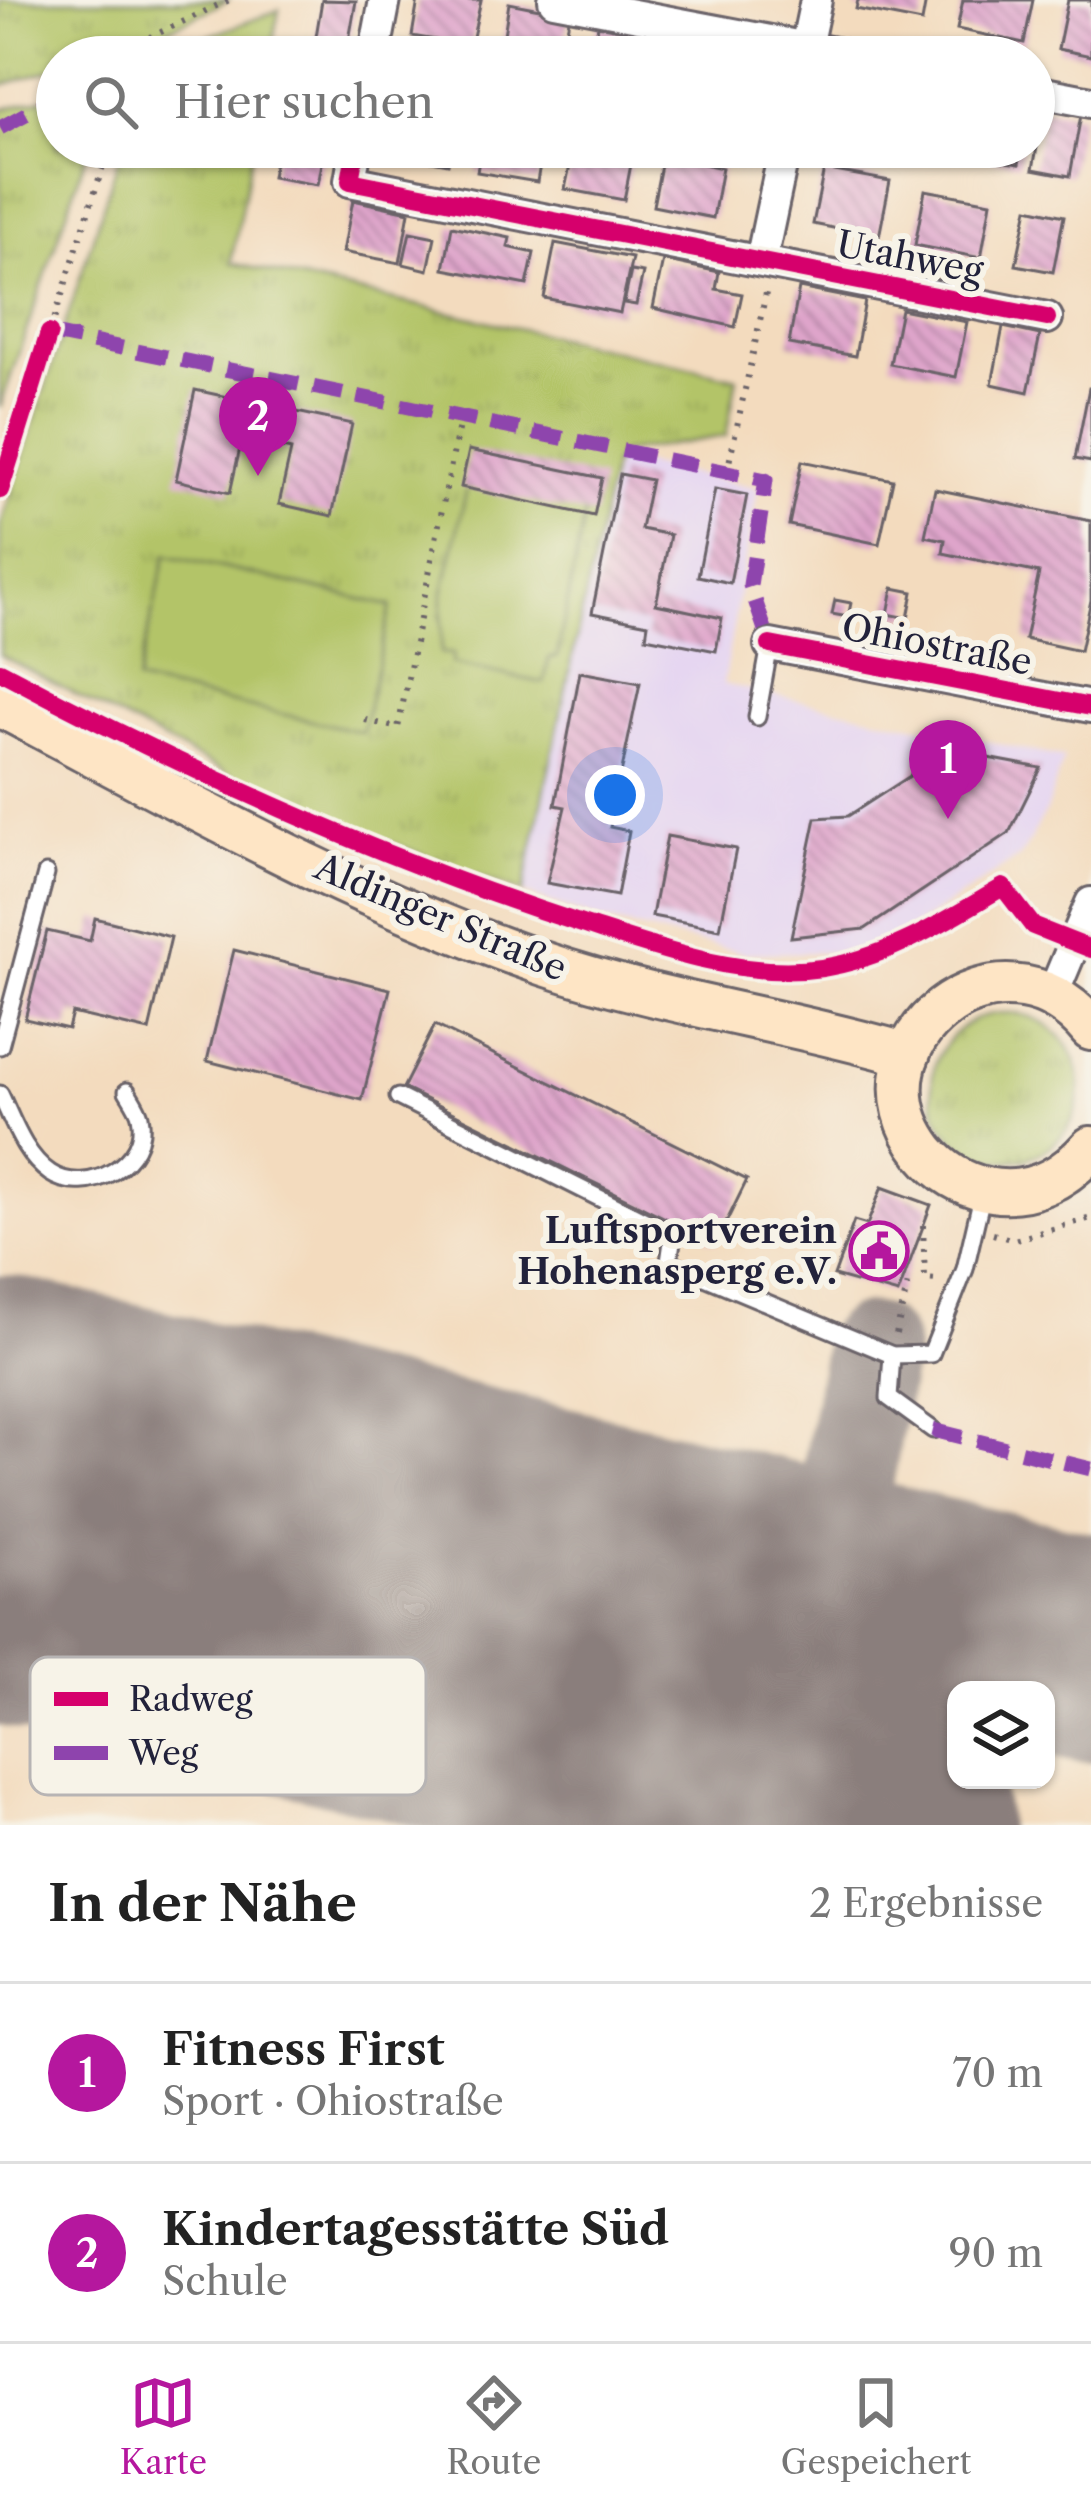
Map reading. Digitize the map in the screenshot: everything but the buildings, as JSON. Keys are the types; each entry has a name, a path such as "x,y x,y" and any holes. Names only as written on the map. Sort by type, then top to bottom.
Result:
{"main road":[{"name":"Aldinger Straße","path":"0,705 255,838 540,962 908,1055"},
{"path":"1091,1029 1052,996 1005,985 965,994 931,1017 908,1055 905,1110 920,1145 948,1173 983,1189 1004,1192 1044,1184 1091,1149"}],"street":[{"path":"378,36 385,0"},
{"path":"554,0 728,36"},
{"path":"808,36 816,0"},
{"path":"1055,95 1091,102"},
{"name":"Utahweg","path":"352,168 350,181 1047,318"},
{"path":"761,261 781,168"},
{"name":"Ohiostraße","path":"770,646 1091,707"},
{"path":"1052,996 1091,903"}],"lane":[{"path":"757,717 770,646"},
{"path":"0,1046 46,874"},
{"path":"0,1094 25,1147 52,1174 86,1183 117,1171 135,1149 141,1119 127,1090"},
{"path":"398,1097 673,1235 669,1262 892,1355 931,1354 960,1282 983,1189"},
{"path":"892,1355 890,1398 933,1430"}],"path":[{"path":"153,36 230,0"},
{"path":"0,490 102,168"},
{"path":"727,472 768,281 761,261"},
{"path":"365,720 398,728 460,420"},
{"path":"923,1225 925,1279"},
{"path":"892,1355 907,1278 960,1282"}],"shaded area":[{"path":"617,458 758,488 723,684 1064,758 1046,811 1021,856 901,935 855,952 746,953 601,920 523,893"}],"green space":[{"path":"0,0 229,0 150,36 36,36 36,75 0,86"},
{"path":"279,10 274,36 209,36"},
{"path":"36,101 36,168 82,168 0,408 0,110"},
{"path":"115,168 249,168 231,263 737,378 726,436 621,453 613,465 523,893 280,801 0,655 0,527"},
{"path":"472,466 589,491 557,657 549,658 544,683 452,664 453,654 441,653 442,597"},
{"path":"166,555 391,606 362,732 137,682"},
{"path":"1006,1013 1034,1019 1058,1035 1074,1059 1080,1087 1074,1115 1058,1139 1034,1155 1006,1161 978,1155 954,1139 938,1115 932,1087 938,1059 954,1035 978,1019"}],"taxiway":[{"path":"828,1586 871,1349"}],"runway":[{"path":"4,1389 1091,1649"},
{"path":"0,1609 199,1657"},
{"path":"426,1712 895,1825"}],"marked path":[{"path":"0,128 36,108"},
{"path":"49,333 766,480 750,585 770,645"},
{"path":"933,1430 1091,1469"}],"cycle path":[{"path":"352,168 350,181 1047,318"},
{"path":"0,490 49,333"},
{"path":"770,645 1091,707"},
{"path":"0,671 141,744 358,842 507,899 700,960 792,971 847,963 916,936 1003,887 1033,926 1091,949"}],"place":[{"name":"Kindertagesstätte Süd","path":"258,476"},
{"name":"Fitness First","path":"948,819"},
{"name":"Luftsportverein Hohenasperg e.V.","path":"879,1251"}]}
